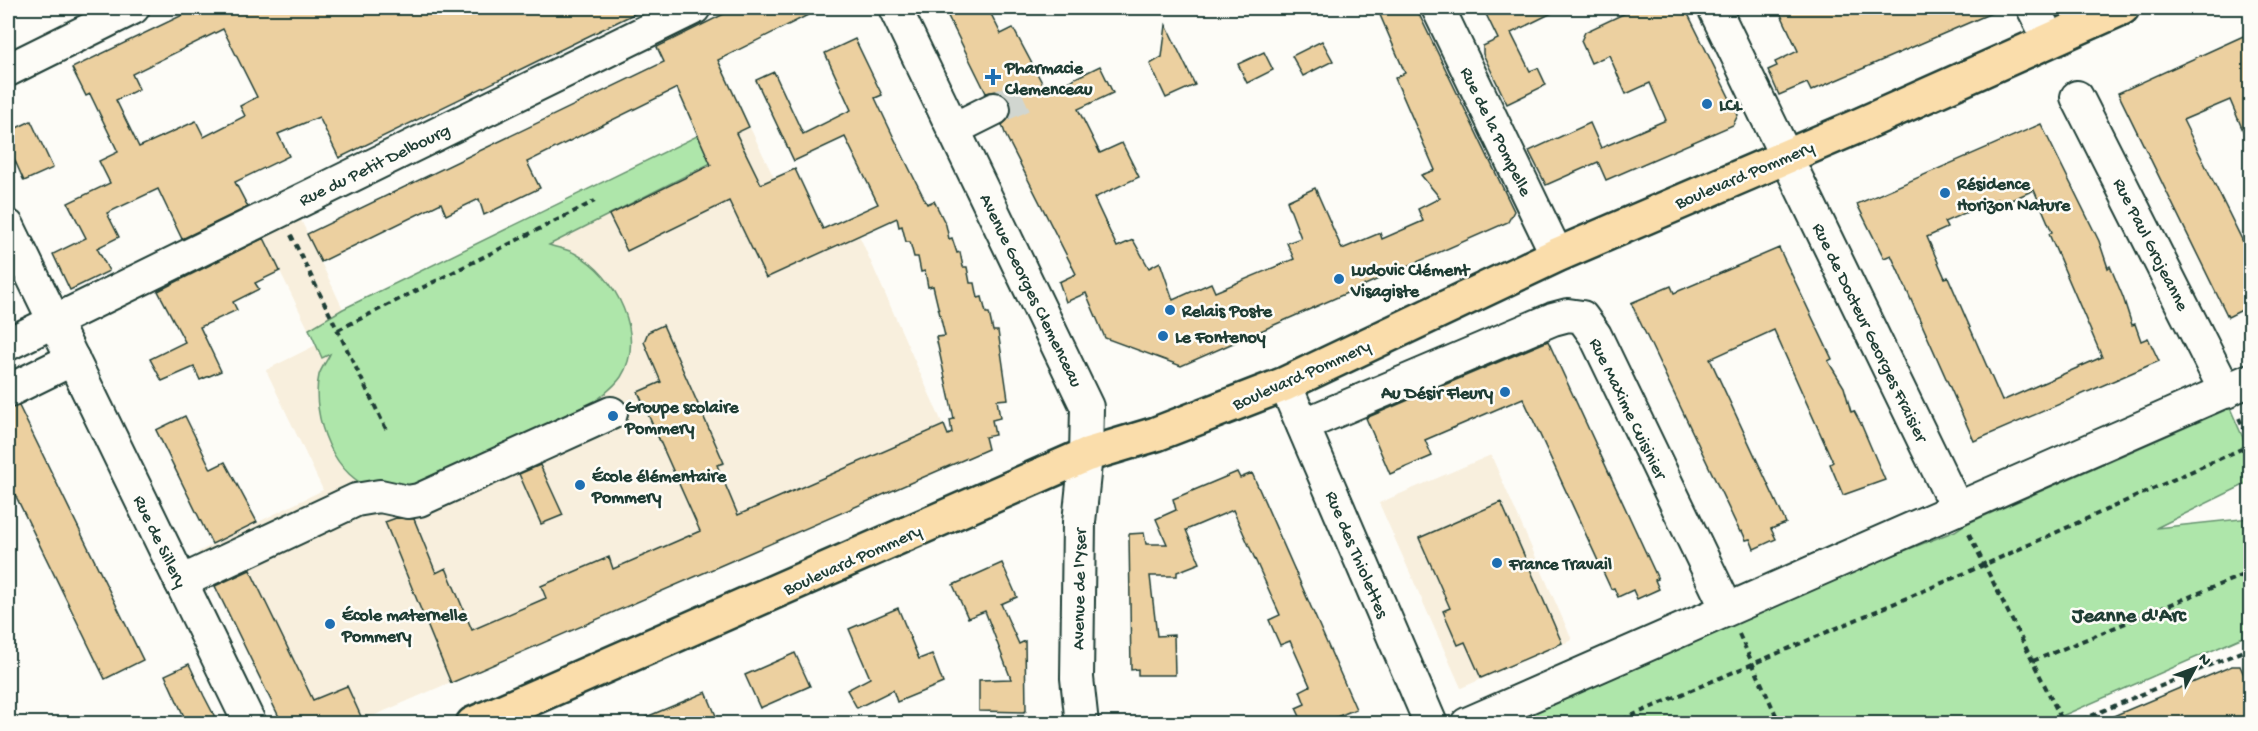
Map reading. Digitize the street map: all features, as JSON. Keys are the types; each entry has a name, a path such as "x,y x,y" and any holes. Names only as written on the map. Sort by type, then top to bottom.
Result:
{"main road":[{"name":"Boulevard Pommery","path":"473,723 1086,455 1162,431 1285,384 1557,255 1785,155 1858,126 2122,8"}],"street":[{"path":"8,70 134,8"},
{"name":"Rue du Petit Delbourg","path":"54,321 694,8"},
{"name":"Avenue Georges Clemenceau","path":"895,8 1080,389 1087,407 1086,455"},
{"name":"Rue de la Pompelle","path":"1438,8 1557,255"},
{"name":"Rue de Docteur Georges Fraisier","path":"1714,8 1957,509"},
{"path":"2033,8 2049,39"},
{"name":"Rue Paul Grojeanne","path":"2077,97 2238,386"},
{"path":"954,129 994,109"},
{"name":"Rue de Sillery","path":"8,231 17,271 54,321 250,723"},
{"name":"Rue Maxime Cuisinier","path":"1303,425 1553,319 1568,315 1582,317 1594,335 1727,609"},
{"path":"8,344 54,321"},
{"path":"8,391 73,359"},
{"name":"Rue des Thiolettes","path":"1285,384 1431,723"},
{"path":"1467,723 2238,386"},
{"path":"181,582 356,500 380,496 408,502 419,500 611,412"},
{"name":"Avenue de l'Yser","path":"1082,723 1077,678 1079,522 1086,455"}],"path":[{"path":"338,330 596,201"},
{"path":"279,210 387,431"},
{"path":"1612,723 1984,565 2250,445"},
{"path":"1957,509 2064,723"},
{"path":"2032,661 2250,572"},
{"path":"1727,609 1780,723"},
{"path":"2072,723 2250,648"}],"shaded area":[{"name":"Groupe scolaire Pommery","path":"743,113 812,257 859,235 959,461 357,723 282,723 198,552 323,490 266,370 316,345 264,238 301,220 343,309"},
{"path":"1491,455 1572,640 1461,688 1379,503"}],"green space":[{"path":"699,135 711,163 549,245 573,252 590,264 604,276 615,291 623,308 629,326 631,343 628,361 621,377 613,386 597,400 407,491 379,490 363,484 349,474 329,445 318,409 319,375 330,354 322,358 309,329 343,309"},
{"path":"2230,408 2250,454 2250,482 2156,528 2250,518 2250,634 2046,723 1509,724 1731,619 1955,531 1964,525"}],"building":[{"path":"197,8 646,8 339,158 319,117 278,134 289,156 235,182 248,207 182,239 158,189 107,213 119,237 97,248 109,271 70,290 53,254 86,238 68,203 110,183 99,161 118,152 90,94 86,96 72,68","holes":["223,29 257,97 240,106 245,116 204,137 196,121 139,147 116,100 139,89 132,74"]},
{"path":"736,8 822,8 718,60 749,127 736,133 761,184 795,169 823,229 878,204 845,137 794,161 756,80 774,72 803,134 851,110 825,53 855,39 882,95 875,98 894,138 927,204 934,201 946,225 949,239 952,238 957,253 960,252 963,267 967,267 970,283 975,283 978,298 982,297 993,331 998,331 1008,399 997,400 1000,418 992,420 995,435 985,437 988,449 451,683 385,522 396,518 414,519 436,573 446,568 472,630 546,598 541,586 609,557 613,569 700,531 638,392 661,382 644,342 648,332 663,325 724,463 717,465 738,515 944,425 948,435 952,433 950,420 954,419 936,337 945,336 933,286 928,287 925,271 921,272 918,257 914,257 910,242 906,242 902,226 899,227 897,218 766,278 729,201 627,251 609,215 711,165 677,88 527,162 540,188 484,215 479,199 446,215 441,203 321,262 307,234 664,62 657,47"},
{"path":"944,8 988,8 1001,34 1013,28 1047,92 1100,66 1113,93 1078,109 1100,153 1122,143 1139,177 1094,198 1117,247 1133,240 1149,268 1160,262 1173,300 1211,283 1215,292 1294,259 1287,243 1301,238 1287,201 1315,188 1342,249 1380,233 1382,239 1423,221 1418,209 1440,198 1421,175 1435,170 1395,78 1405,73 1377,8 1416,8 1514,211 1508,222 1181,366 1105,338 1086,293 1066,302 1059,282 1076,274 1006,136 1002,125 1009,118 1012,110 1010,102 1003,94 996,91 986,93"},
{"path":"1483,8 1562,8 1511,33 1530,71 1538,68 1546,85 1507,104 1483,54 1483,46 1498,39"},
{"path":"1636,8 1685,8 1738,115 1733,125 1606,180 1598,162 1546,185 1529,151 1590,123 1601,148 1666,120 1650,83 1626,94 1609,55 1591,63 1581,41 1585,32"},
{"path":"1778,8 2003,8 1811,91 1807,83 1779,95 1768,70 1777,66 1775,62 1798,51"},
{"path":"1166,25 1195,85 1166,98 1150,64 1162,57"},
{"path":"2250,33 2250,147 2230,100 2183,120 2250,256 2250,306 2228,317 2118,93"},
{"path":"1322,41 1333,61 1303,76 1292,56"},
{"path":"1264,52 1273,70 1247,83 1238,64"},
{"path":"31,121 53,168 24,181 8,145 8,132"},
{"path":"2041,124 2099,241 2108,268 2110,266 2123,297 2132,325 2135,324 2141,341 2148,338 2159,361 1974,441 1891,255 1884,258 1857,204","holes":["2034,190 2052,232 2049,234 2102,357 2002,401 1948,277 1945,278 1927,237 1947,228 1944,222 1997,199 2000,205"]},
{"path":"264,238 280,271 255,283 259,289 233,302 237,310 200,327 221,371 200,380 194,367 162,381 150,359 185,342 158,291"},
{"path":"1779,248 1832,359 1828,361 1844,387 1851,412 1854,411 1861,424 1885,480 1843,495 1830,464 1833,462 1774,330 1710,359 1786,523 1771,529 1776,539 1754,549 1750,539 1746,540 1742,531 1740,532 1631,303 1671,286 1674,293"},
{"path":"1548,341 1658,579 1655,580 1659,589 1637,599 1633,590 1618,597 1614,588 1611,589 1523,398 1425,440 1432,456 1390,474 1366,418"},
{"path":"19,406 143,660 105,679 8,480 8,409"},
{"path":"185,416 211,469 225,462 257,522 212,544 156,430"},
{"path":"540,465 563,515 541,524 519,474"},
{"path":"1237,472 1240,478 1252,473 1356,709 1322,723 1303,723 1296,708 1305,704 1300,691 1310,686 1290,641 1280,645 1269,620 1280,615 1233,510 1186,530 1200,563 1177,572 1177,576 1150,576 1157,636 1174,635 1175,675 1138,675 1138,669 1131,670 1129,534 1144,533 1146,544 1167,544 1156,519 1176,510 1173,499"},
{"path":"1501,502 1562,643 1481,678 1465,642 1458,645 1443,611 1450,608 1419,538"},
{"path":"1002,563 1017,597 1001,604 1019,644 1025,641 1026,711 1024,712 979,711 979,680 1011,679 985,611 968,618 953,585"},
{"path":"250,570 313,700 347,686 364,723 282,723 215,586"},
{"path":"898,608 919,659 932,654 943,683 897,702 893,690 857,708 847,690 870,678 849,629"},
{"path":"795,653 810,686 760,708 745,675"},
{"path":"189,664 218,723 187,723 165,675"},
{"path":"2232,666 2240,666 2250,688 2250,723 2097,723"},
{"path":"706,692 719,723 632,723"}],"tunnel":[{"path":"994,109 1034,91"}],"place":[{"name":"Pharmacie Clemenceau","path":"993,77"},
{"name":"LCL","path":"1707,104"},
{"name":"Résidence Horizon Nature","path":"1945,193"},
{"name":"Ludovic Clément Visagiste","path":"1339,279"},
{"name":"Relais Poste","path":"1170,310"},
{"name":"Le Fontenoy","path":"1163,336"},
{"name":"Au Désir Fleury","path":"1505,392"},
{"name":"Groupe scolaire Pommery","path":"613,416"},
{"name":"École élémentaire Pommery","path":"580,485"},
{"name":"France Travail","path":"1497,563"},
{"name":"École maternelle Pommery","path":"330,624"}],"district":[{"name":"Jeanne d'Arc","path":"2129,614"}]}
